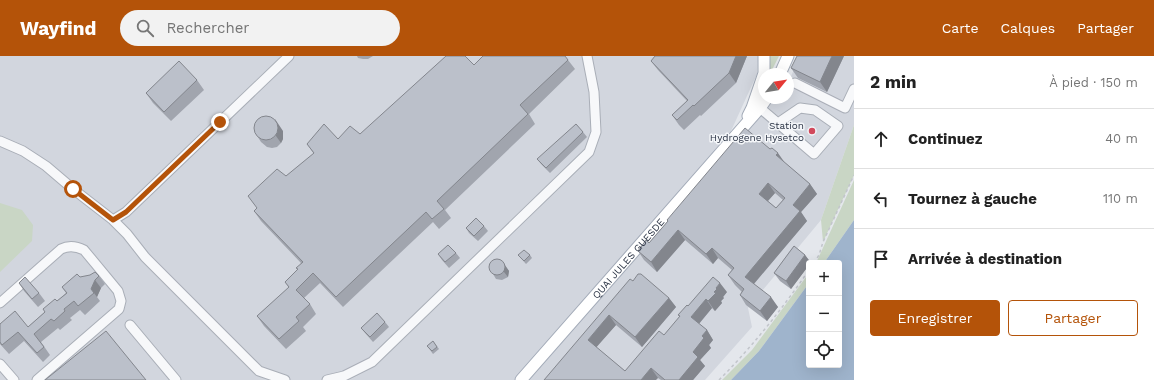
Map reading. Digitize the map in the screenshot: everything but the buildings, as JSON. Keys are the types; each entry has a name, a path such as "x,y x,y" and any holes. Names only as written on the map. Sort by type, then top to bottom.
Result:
{"main road":[{"name":"QUAI JULES GUESDE","path":"735,137 752,108 764,73 764,56"},
{"path":"783,68 788,56"},
{"name":"QUAI JULES GUESDE","path":"521,380 763,104"}],"lane":[{"path":"113,220 126,212 289,56"},
{"path":"326,380 344,376 372,362 589,152 596,132 594,92 587,56"},
{"path":"795,83 845,108 854,89"},
{"path":"760,108 814,154 838,126 815,110 800,108 778,123"},
{"path":"0,141 23,151 46,166 113,220 127,234 145,257 259,371 285,380"},
{"path":"0,302 61,250 67,247 78,247 84,250 118,291 121,301 119,309 37,380"},
{"path":"130,325 176,380"},
{"path":"0,364 14,380"}],"path":[{"path":"816,260 854,176"},
{"path":"719,380 743,356 763,332 793,294 806,274"}],"shaded area":[{"path":"0,56 758,56 757,74 731,131 740,141 771,104 794,104 794,70 800,56 854,56 854,125 821,220 748,308 752,327 705,380 0,380"}],"green space":[{"path":"769,56 779,56 773,68 768,68"},
{"path":"854,125 854,175 823,242 821,220"},
{"path":"854,180 854,220 826,260 817,260"},
{"path":"0,203 22,210 33,225 32,241 0,272"},
{"path":"806,277 806,287 759,351 731,380 722,380 752,350"}],"water":[{"path":"854,220 854,380 731,380 759,351 806,287 806,368 842,368 842,260 826,260"}],"place":[{"name":"Station Hydrogene Hysetco","path":"812,131"}],"route":[{"path":"73,189 113,220 126,212 220,122"}]}
